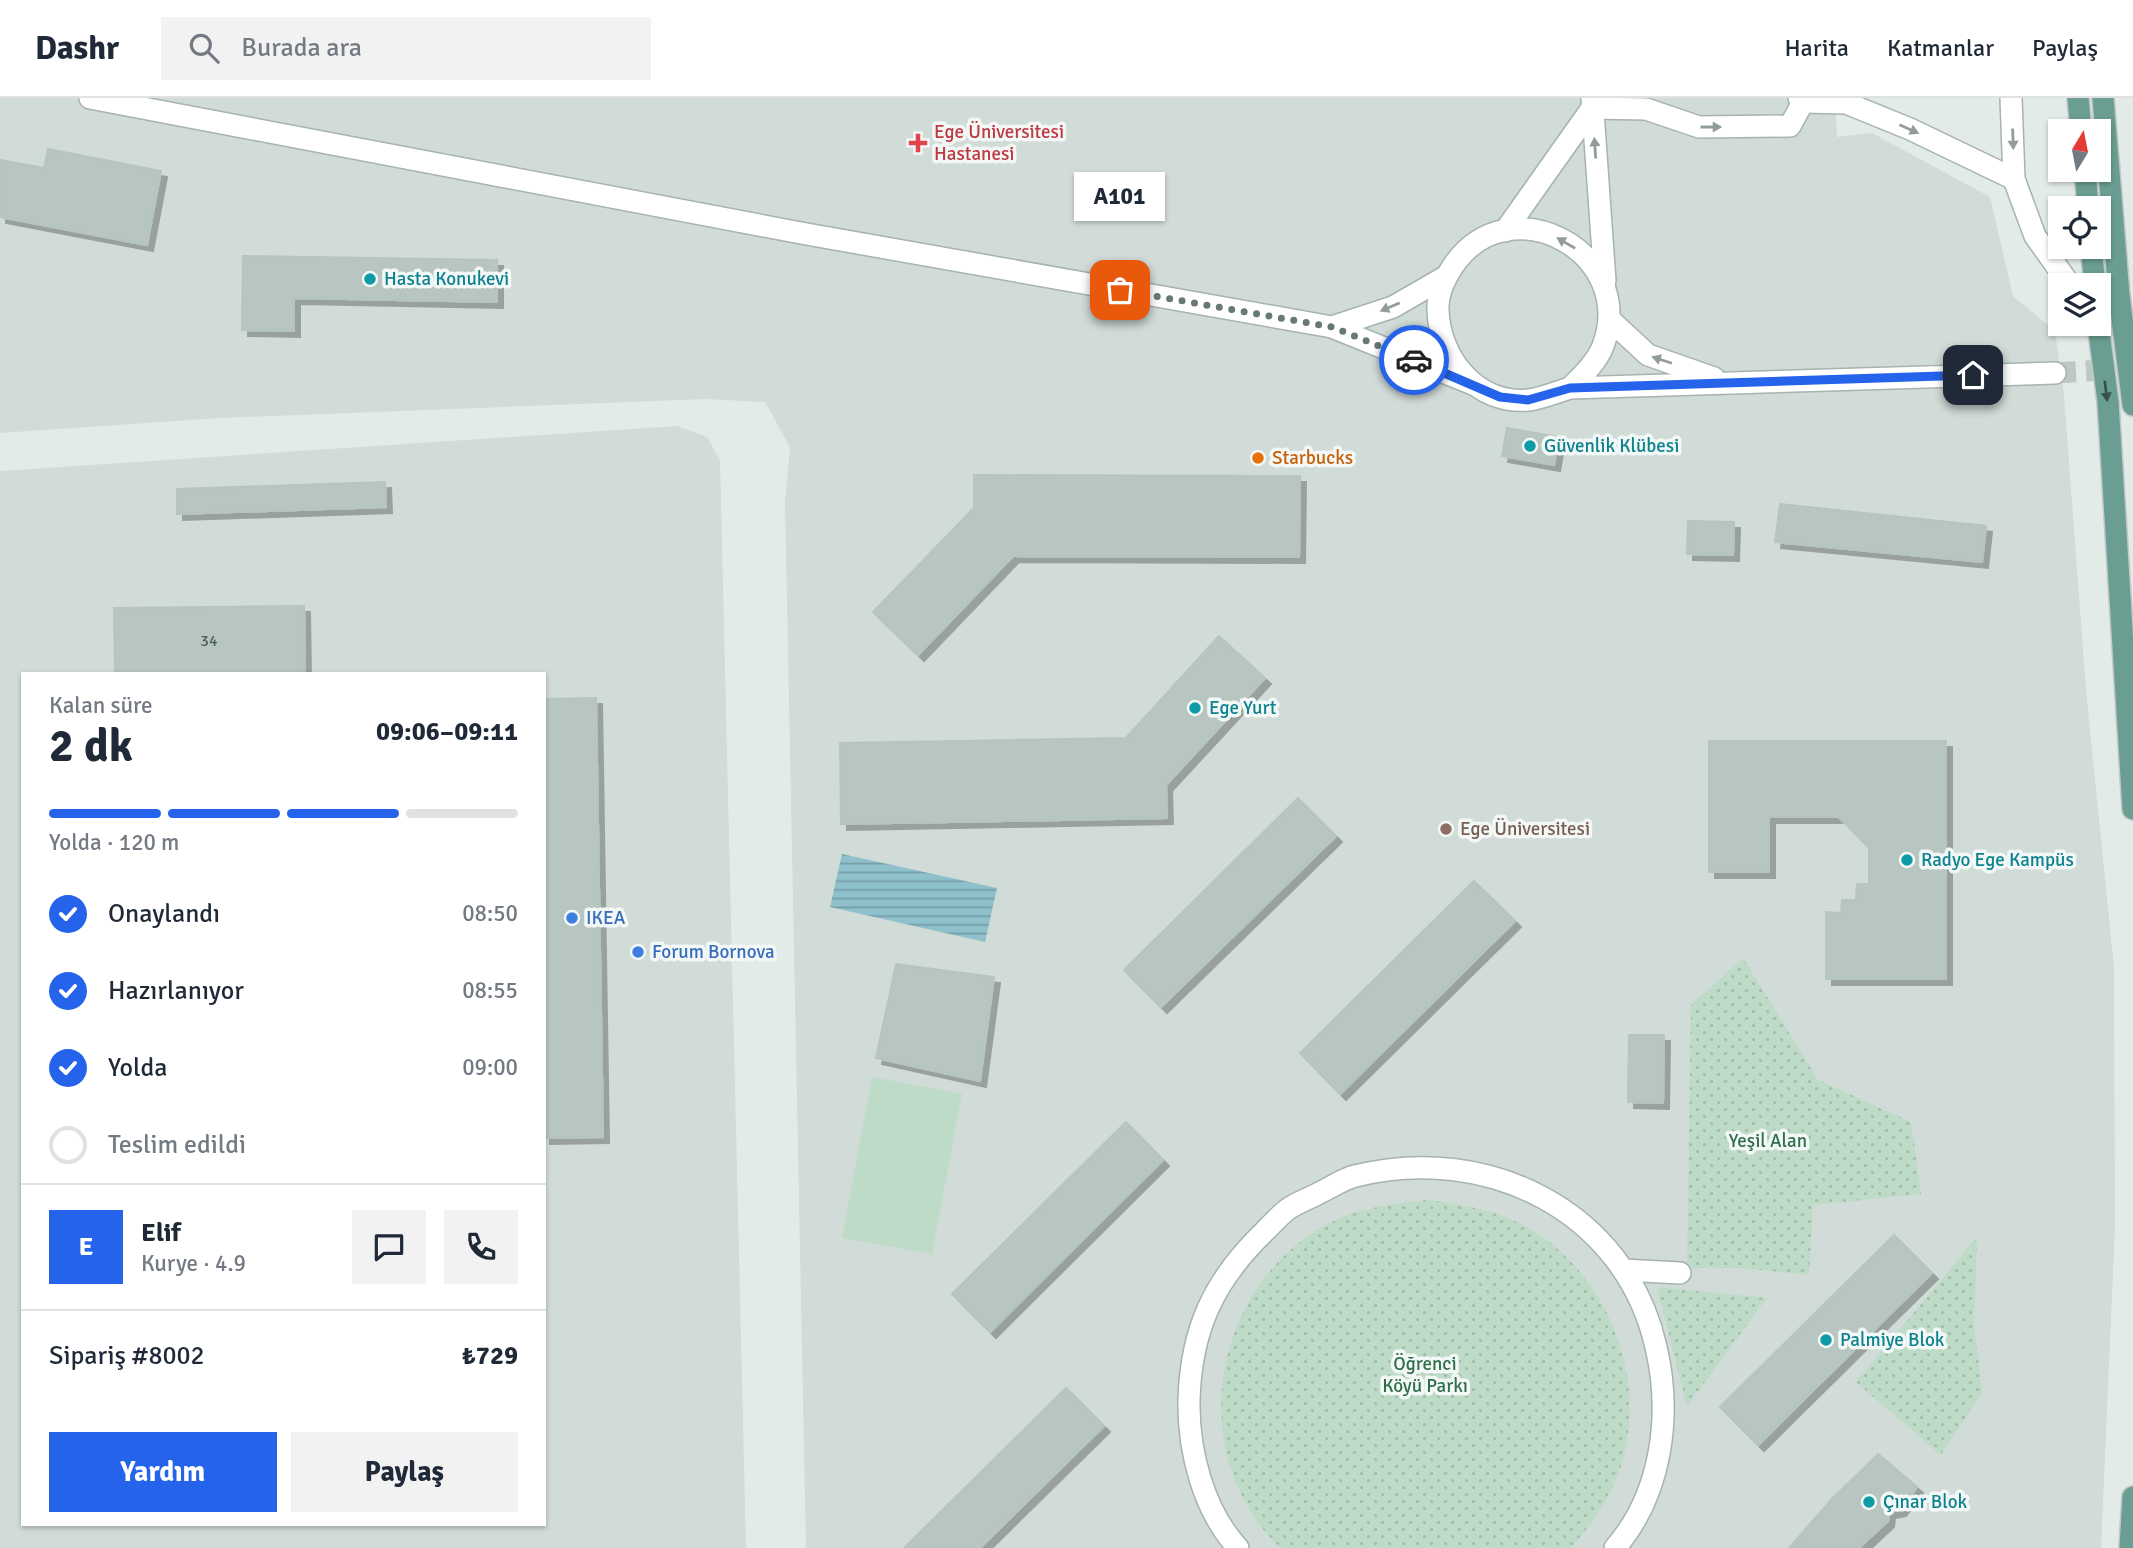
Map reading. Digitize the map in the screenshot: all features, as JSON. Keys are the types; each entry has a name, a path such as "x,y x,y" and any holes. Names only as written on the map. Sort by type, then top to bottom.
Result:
{"main road":[{"path":"2078,98 2080,119"},
{"path":"2103,98 2119,295 2133,405"},
{"path":"2100,336 2108,402 2133,809"},
{"path":"2130,1548 2133,1497"}],"street":[{"path":"90,98 787,231 1332,327 1500,397 1528,400 1570,388 2055,373"},
{"path":"1646,109 1671,98"},
{"path":"2011,98 2014,179 2035,236 2061,273"},
{"path":"1592,103 1646,109 1699,127 1790,126 1801,100 1851,101 2014,179"},
{"path":"1505,231 1592,103"},
{"path":"1570,388 1602,348 1609,319 1592,103"},
{"path":"1474,384 1452,363 1440,336 1437,306 1445,277 1459,257 1482,239 1505,231 1541,230 1570,243 1592,263 1606,290"},
{"path":"1332,327 1393,307 1445,277"},
{"path":"1609,319 1648,355 1726,382"},
{"path":"1238,1548 1229,1538 1202,1486 1188,1428 1190,1368 1206,1311 1235,1260 1288,1209 1353,1177 1425,1165 1497,1176 1562,1208 1596,1236 1623,1270 1650,1322 1664,1379 1663,1437 1649,1490 1615,1548"},
{"path":"1623,1270 1680,1273"}],"shaded area":[{"name":"Ege Üniversitesi","path":"0,98 1835,98 1837,137 1872,133 1990,197 2013,296 2048,325 2048,336 2056,336 2064,395 2086,690 2114,968 2115,1227 2101,1548 806,1548 785,502 790,447 765,402 705,399 220,418 0,433"},
{"name":"Forum Bornova","path":"677,426 707,437 720,460 746,1548 0,1548 0,471"}],"green space":[{"name":"Yeşil Alan","path":"1743,958 1818,1080 1911,1122 1921,1194 1813,1205 1809,1275 1740,1268 1687,1268 1691,1005"},
{"path":"872,1077 962,1094 932,1254 842,1238"},
{"name":"Öğrenci Köyü Parkı","path":"1431,1200 1490,1212 1523,1225 1553,1245 1578,1270 1599,1299 1615,1332 1625,1366 1629,1401 1628,1437 1615,1483 1598,1512 1571,1548 1280,1548 1250,1510 1230,1467 1222,1421 1224,1375 1236,1330 1257,1288 1288,1252 1328,1224 1365,1210"},
{"path":"1977,1237 1974,1326 1982,1392 1941,1455 1856,1382"},
{"path":"1657,1287 1767,1298 1687,1406"}],"water":[{"path":"842,854 997,888 985,942 830,907"}],"building":[{"path":"48,149 161,171 147,245 0,217 0,160 44,168"},
{"name":"Hasta Konukevi","path":"243,256 497,260 497,302 294,298 294,331 242,330"},
{"name":"Güvenlik Klübesi","path":"1507,428 1559,437 1554,465 1502,456"},
{"path":"974,475 1300,476 1299,557 1013,556 918,655 873,612 974,508"},
{"path":"385,482 386,507 177,514 177,489"},
{"path":"1780,504 1986,526 1982,562 1775,542"},
{"path":"1688,521 1734,522 1733,555 1687,554"},
{"path":"304,606 305,672 115,672 114,608"},
{"name":"Ege Yurt","path":"1219,636 1265,678 1166,785 1167,818 841,824 840,743 1126,738"},
{"name":"IKEA","path":"596,698 603,1137 546,1138 546,699"},
{"name":"Radyo Ege Kampüs","path":"1709,741 1946,741 1946,979 1826,979 1826,912 1841,913 1842,900 1856,900 1857,884 1869,884 1869,848 1839,817 1769,817 1769,872 1709,872"},
{"path":"1298,798 1336,836 1161,1007 1124,970"},
{"path":"1474,881 1515,921 1340,1094 1300,1053"},
{"path":"896,964 994,977 980,1081 876,1058"},
{"path":"1629,1035 1664,1035 1663,1103 1628,1102"},
{"path":"1126,1122 1163,1160 990,1332 952,1294"},
{"name":"Palmiye Blok","path":"1894,1235 1932,1273 1758,1445 1720,1407"},
{"path":"1066,1388 1104,1426 980,1548 904,1548"},
{"name":"Çınar Blok","path":"1878,1454 1917,1487 1900,1510 1889,1512 1888,1521 1859,1548 1789,1548 1832,1499"}],"tunnel":[{"path":"2055,373 2133,368"}],"way so far":[{"path":"1120,290 1332,327 1414,360"}],"place":[{"name":"Ege Üniversitesi Hastanesi","path":"918,143"},
{"name":"Hasta Konukevi","path":"370,279"},
{"name":"A101","path":"1120,290"},
{"name":"Güvenlik Klübesi","path":"1530,446"},
{"name":"Starbucks","path":"1258,458"},
{"name":"Ege Yurt","path":"1195,708"},
{"name":"Ege Üniversitesi","path":"1446,829"},
{"name":"Radyo Ege Kampüs","path":"1907,860"},
{"name":"IKEA","path":"572,918"},
{"name":"Forum Bornova","path":"638,952"},
{"name":"Palmiye Blok","path":"1826,1340"},
{"name":"Çınar Blok","path":"1869,1502"}],"route":[{"path":"1414,360 1500,397 1528,400 1570,388 1973,375"}]}
